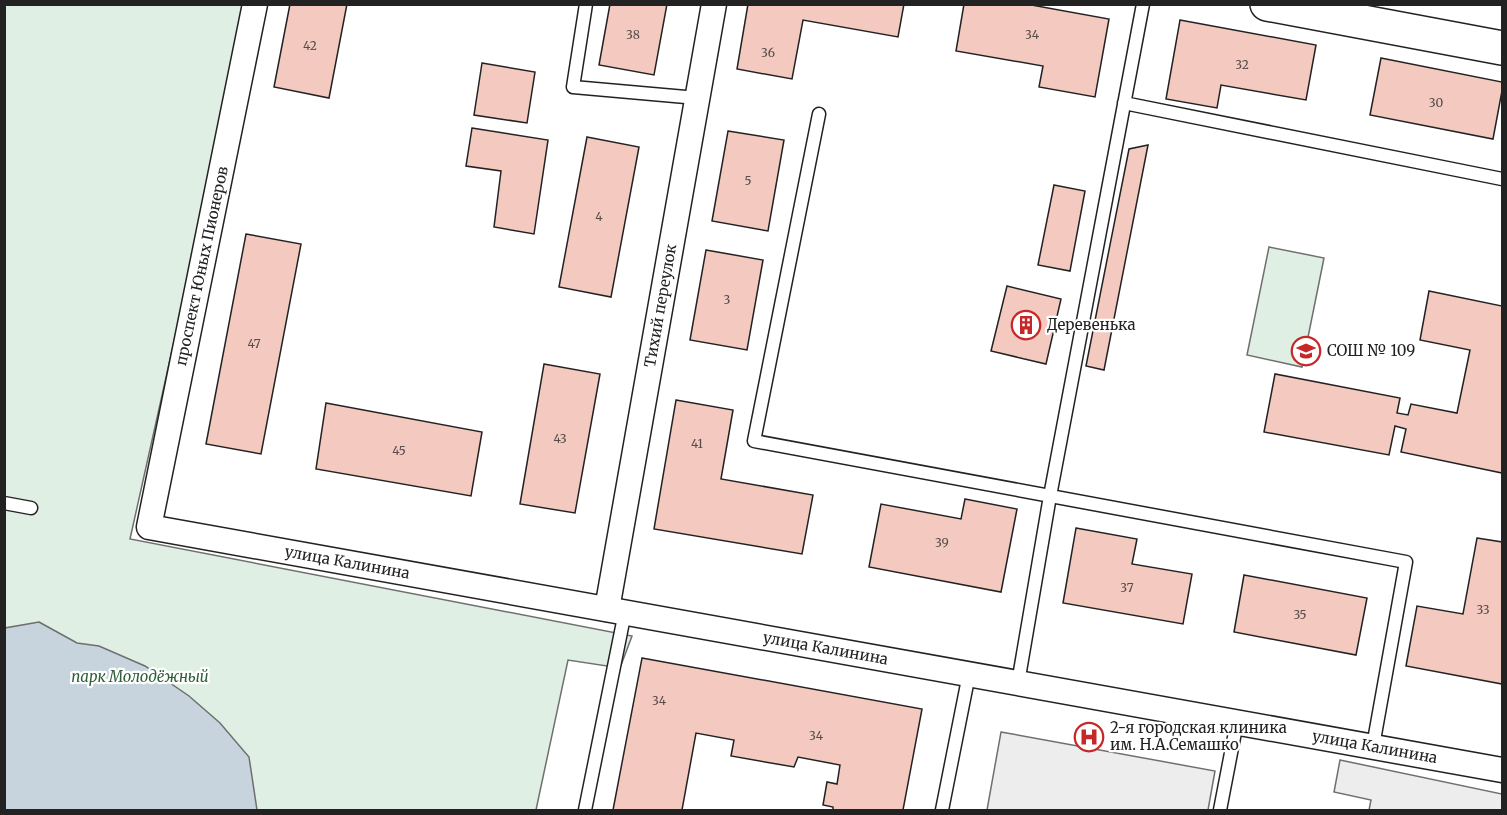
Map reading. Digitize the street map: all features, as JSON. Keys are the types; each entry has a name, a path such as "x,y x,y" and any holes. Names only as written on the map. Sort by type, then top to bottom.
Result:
{"street":[{"name":"проспект Юных Пионеров","path":"148,527 255,4"},
{"name":"Тихий переулок","path":"616,611 697,98 714,4"},
{"path":"1267,4 1503,48"},
{"name":"улица Калинина","path":"148,527 1503,770"}],"lane":[{"path":"586,4 573,87 697,98"},
{"path":"1018,683 1050,496 1143,4"},
{"path":"1124,103 1503,179"},
{"path":"819,114 754,441 1406,562 1373,746"},
{"path":"4,502 31,508"},
{"path":"585,810 616,611"},
{"path":"942,810 969,674"},
{"path":"1220,810 1237,722"}],"green space":[{"name":"парк Молодёжный","path":"5,5 249,5 130,539 632,636 620,668 568,660 536,810 5,810"},
{"path":"1269,247 1324,258 1302,367 1247,355"}],"shaded area":[{"path":"39,622 77,643 99,646 145,666 189,696 220,723 249,757 257,810 5,810 5,628"},
{"path":"1001,732 1215,771 1208,810 987,810"},
{"path":"1340,760 1502,794 1502,810 1369,810 1371,800 1334,792"}],"building":[{"path":"290,4 347,4 329,98 274,87"},
{"path":"610,4 667,4 654,75 599,65"},
{"path":"748,4 904,4 898,37 803,20 792,79 737,69"},
{"path":"964,4 1026,4 1109,19 1095,97 1039,87 1043,66 956,51"},
{"path":"1180,20 1316,45 1306,100 1221,85 1217,108 1166,99"},
{"path":"1381,58 1502,82 1493,139 1370,115"},
{"path":"482,63 535,72 527,123 474,115"},
{"path":"472,128 548,140 534,234 494,227 501,171 466,166"},
{"path":"728,131 784,140 768,231 712,221"},
{"path":"587,137 639,147 611,297 559,287"},
{"path":"1148,145 1104,370 1086,366 1129,149"},
{"path":"1054,185 1085,191 1070,271 1038,265"},
{"path":"246,234 301,244 261,454 206,444"},
{"path":"706,250 763,260 747,350 690,340"},
{"name":"Деревенька","path":"1007,286 1061,299 1046,364 991,351"},
{"path":"1429,291 1502,306 1502,473 1401,452 1406,429 1395,426 1389,455 1264,432 1275,374 1400,398 1397,413 1408,415 1411,404 1457,413 1470,350 1420,340"},
{"path":"544,364 600,374 575,513 520,504"},
{"path":"676,400 733,410 721,479 813,495 802,554 654,529"},
{"path":"326,403 482,432 471,496 316,469"},
{"path":"965,499 1017,509 1001,592 869,567 881,504 961,519"},
{"path":"1076,528 1137,539 1132,564 1192,574 1183,624 1063,603"},
{"path":"1477,538 1502,542 1502,684 1406,666 1417,606 1463,614"},
{"path":"1244,575 1367,598 1356,655 1234,632"},
{"path":"642,658 922,709 903,810 833,810 833,807 823,805 827,782 837,784 840,765 798,757 794,767 731,756 734,740 696,733 682,810 613,810"}],"place":[{"name":"Деревенька","path":"1026,325"},
{"name":"СОШ № 109","path":"1306,351"},
{"name":"2-я городская клиника им. Н.А.Семашко","path":"1089,737"}]}
